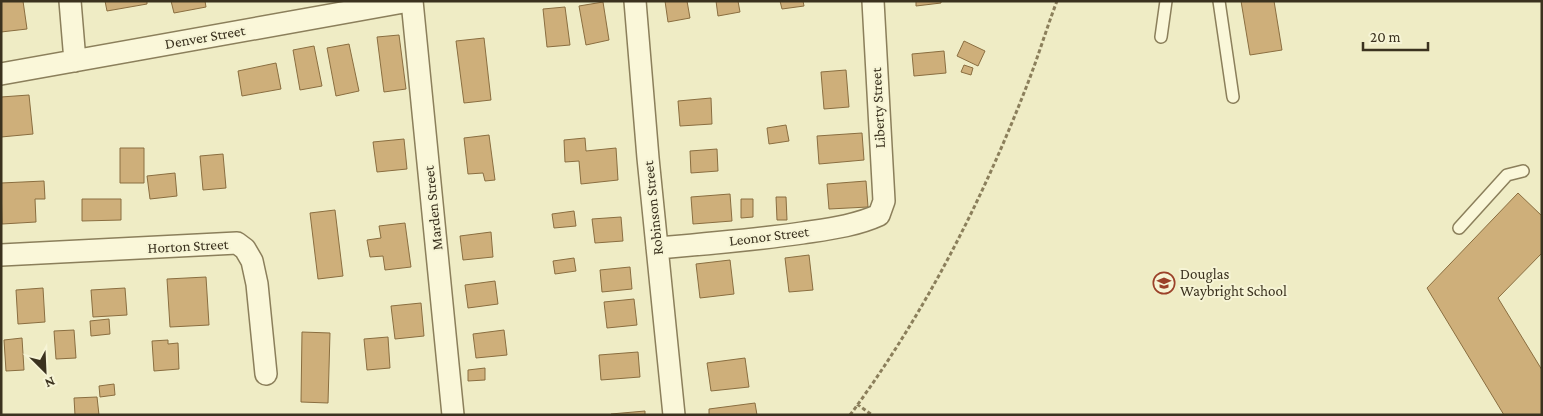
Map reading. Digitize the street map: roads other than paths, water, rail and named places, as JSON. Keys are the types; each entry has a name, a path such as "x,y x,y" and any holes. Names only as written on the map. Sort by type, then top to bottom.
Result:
{"street":[{"path":"70,1 75,61"},
{"name":"Denver Street","path":"1,74 75,61 334,8 410,1"},
{"name":"Marden Street","path":"410,1 453,415"},
{"name":"Robinson Street","path":"635,1 674,415"},
{"name":"Liberty Street","path":"872,1 881,122 880,158 884,202 880,215"},
{"name":"Leonor Street","path":"657,248 771,237 839,227 864,222 880,215"},
{"name":"Horton Street","path":"1,255 237,243 245,249 252,261 257,284 266,374"}],"lane":[{"path":"1161,37 1166,1"},
{"path":"1219,1 1233,97"},
{"path":"1459,228 1507,175 1523,171"}],"place":[{"name":"Douglas Waybright School","path":"1164,283"}]}
